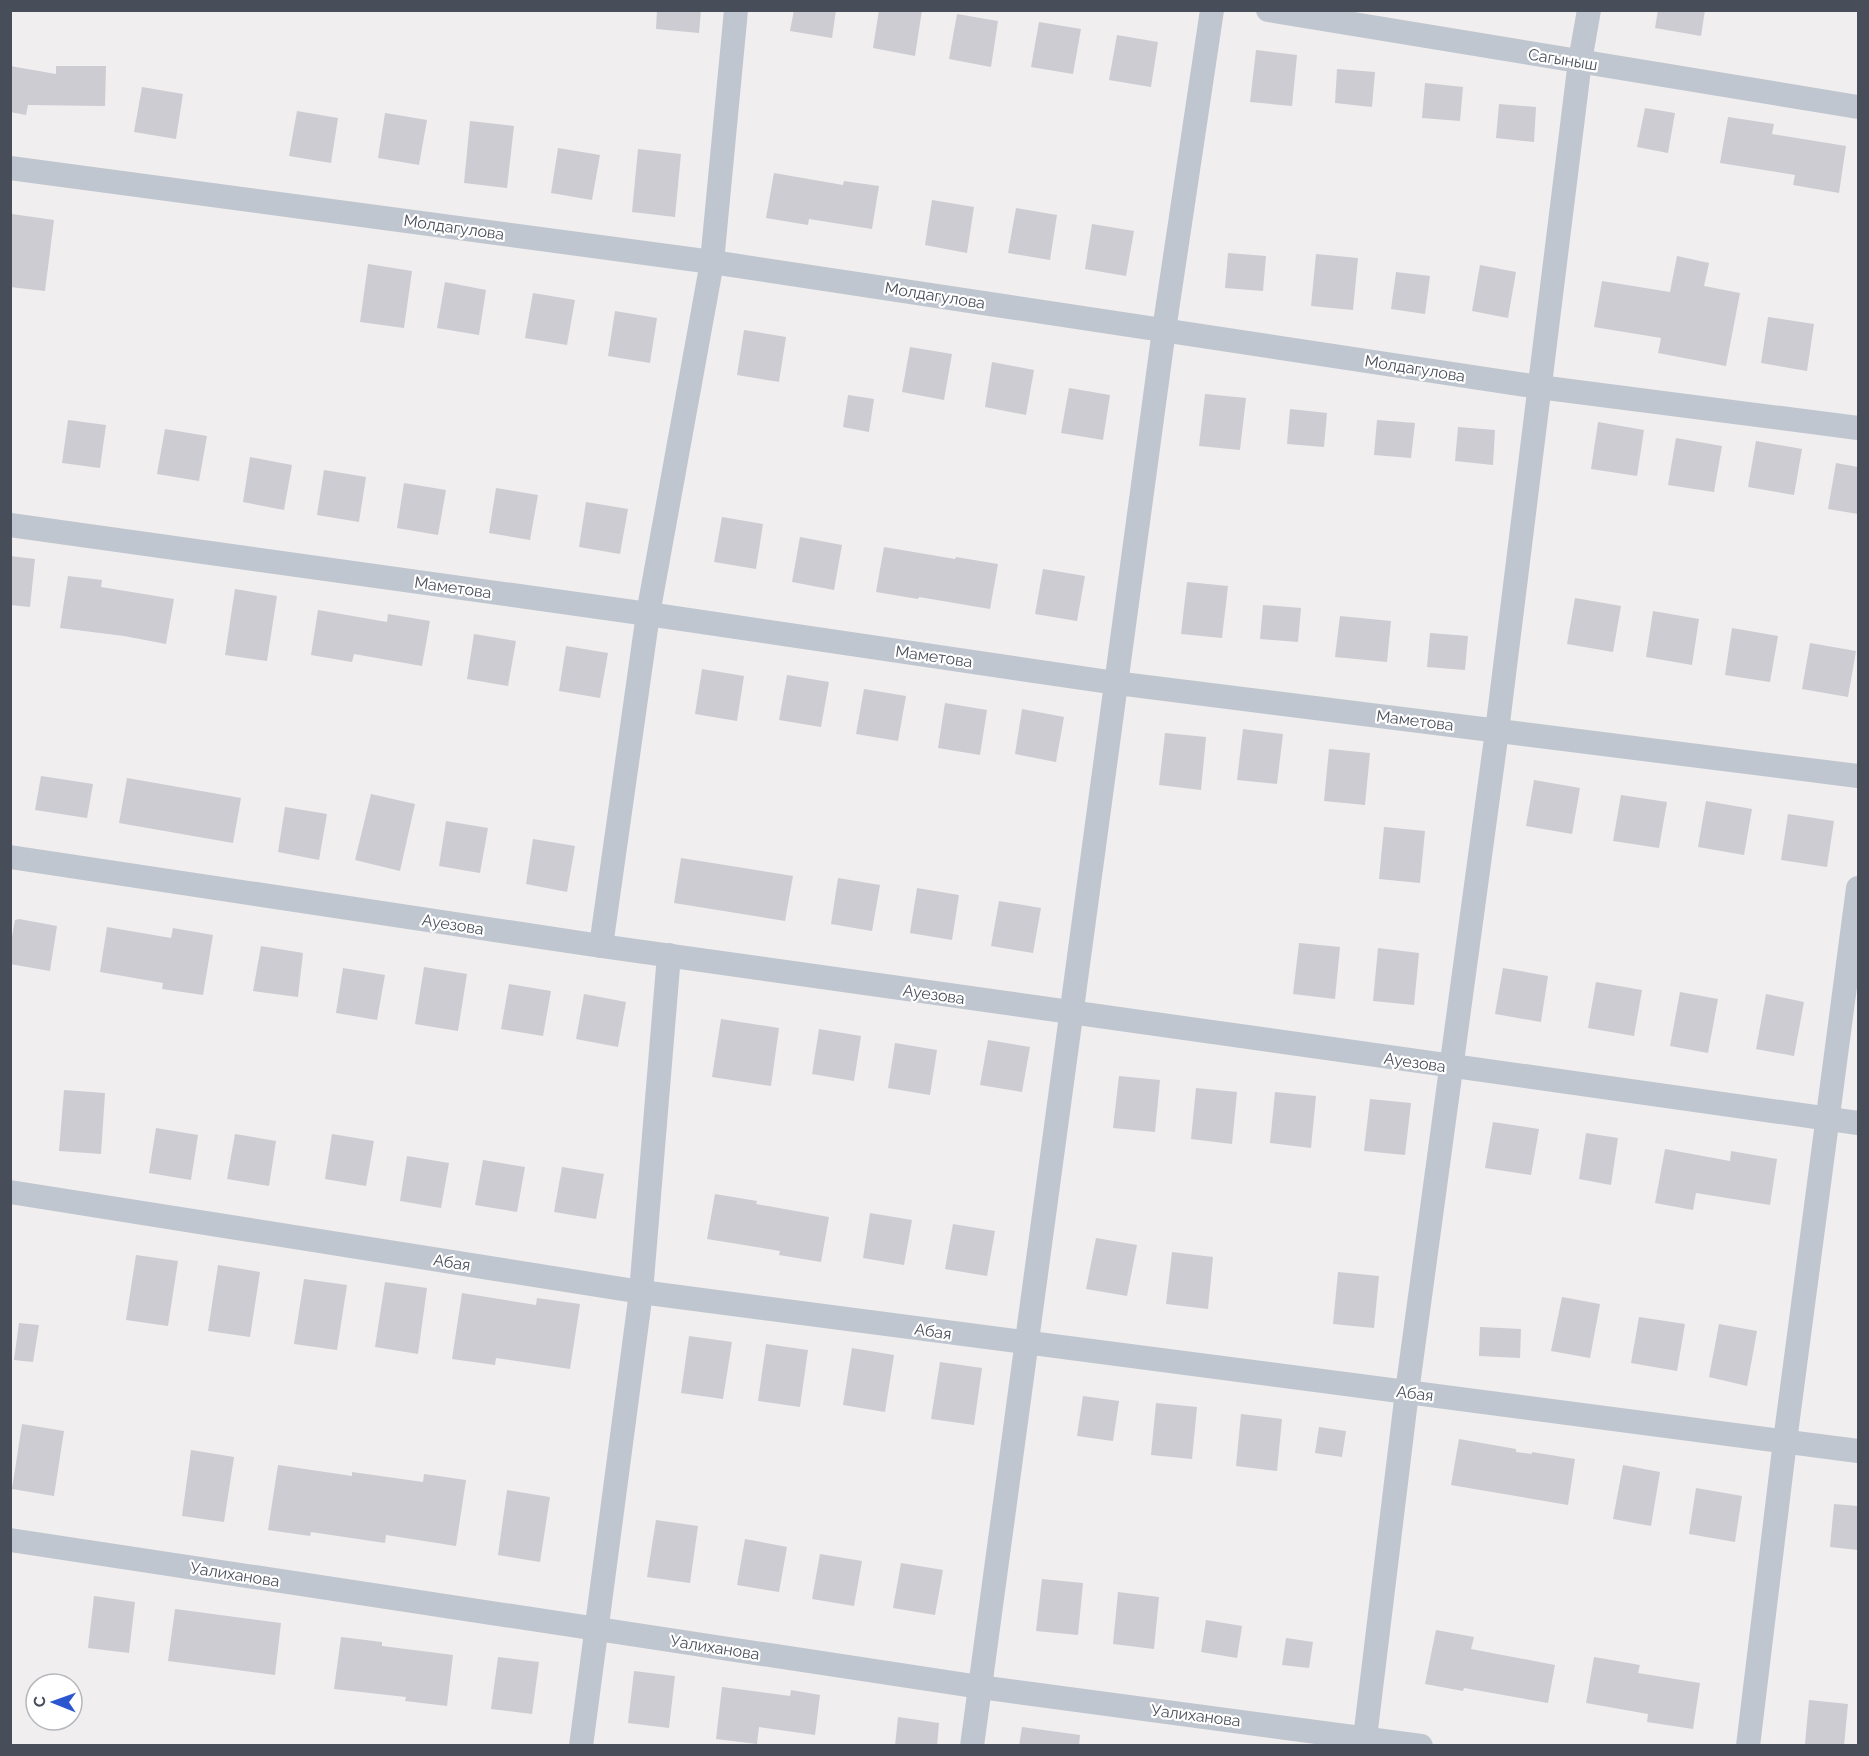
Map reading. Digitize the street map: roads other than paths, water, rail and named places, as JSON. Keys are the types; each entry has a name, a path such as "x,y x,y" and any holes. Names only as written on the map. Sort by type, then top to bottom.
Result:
{"street":[{"path":"601,946 648,614 712,262 736,10"},
{"path":"972,1746 1164,330 1212,10"},
{"name":"Сагыныш","path":"1268,10 1858,107"},
{"path":"1364,1741 1407,1392 1497,730 1580,61 1589,10"},
{"name":"Молдагулова","path":"10,168 712,262 1539,387 1858,428"},
{"name":"Маметова","path":"10,525 648,614 1116,683 1858,776"},
{"name":"Ауезова","path":"10,857 601,946 1858,1123"},
{"path":"1748,1746 1785,1441 1858,888"},
{"path":"581,1746 641,1292 669,955"},
{"name":"Абая","path":"10,1192 641,1292 1858,1451"},
{"name":"Уалиханова","path":"10,1540 980,1687 1364,1741 1421,1746"}]}
